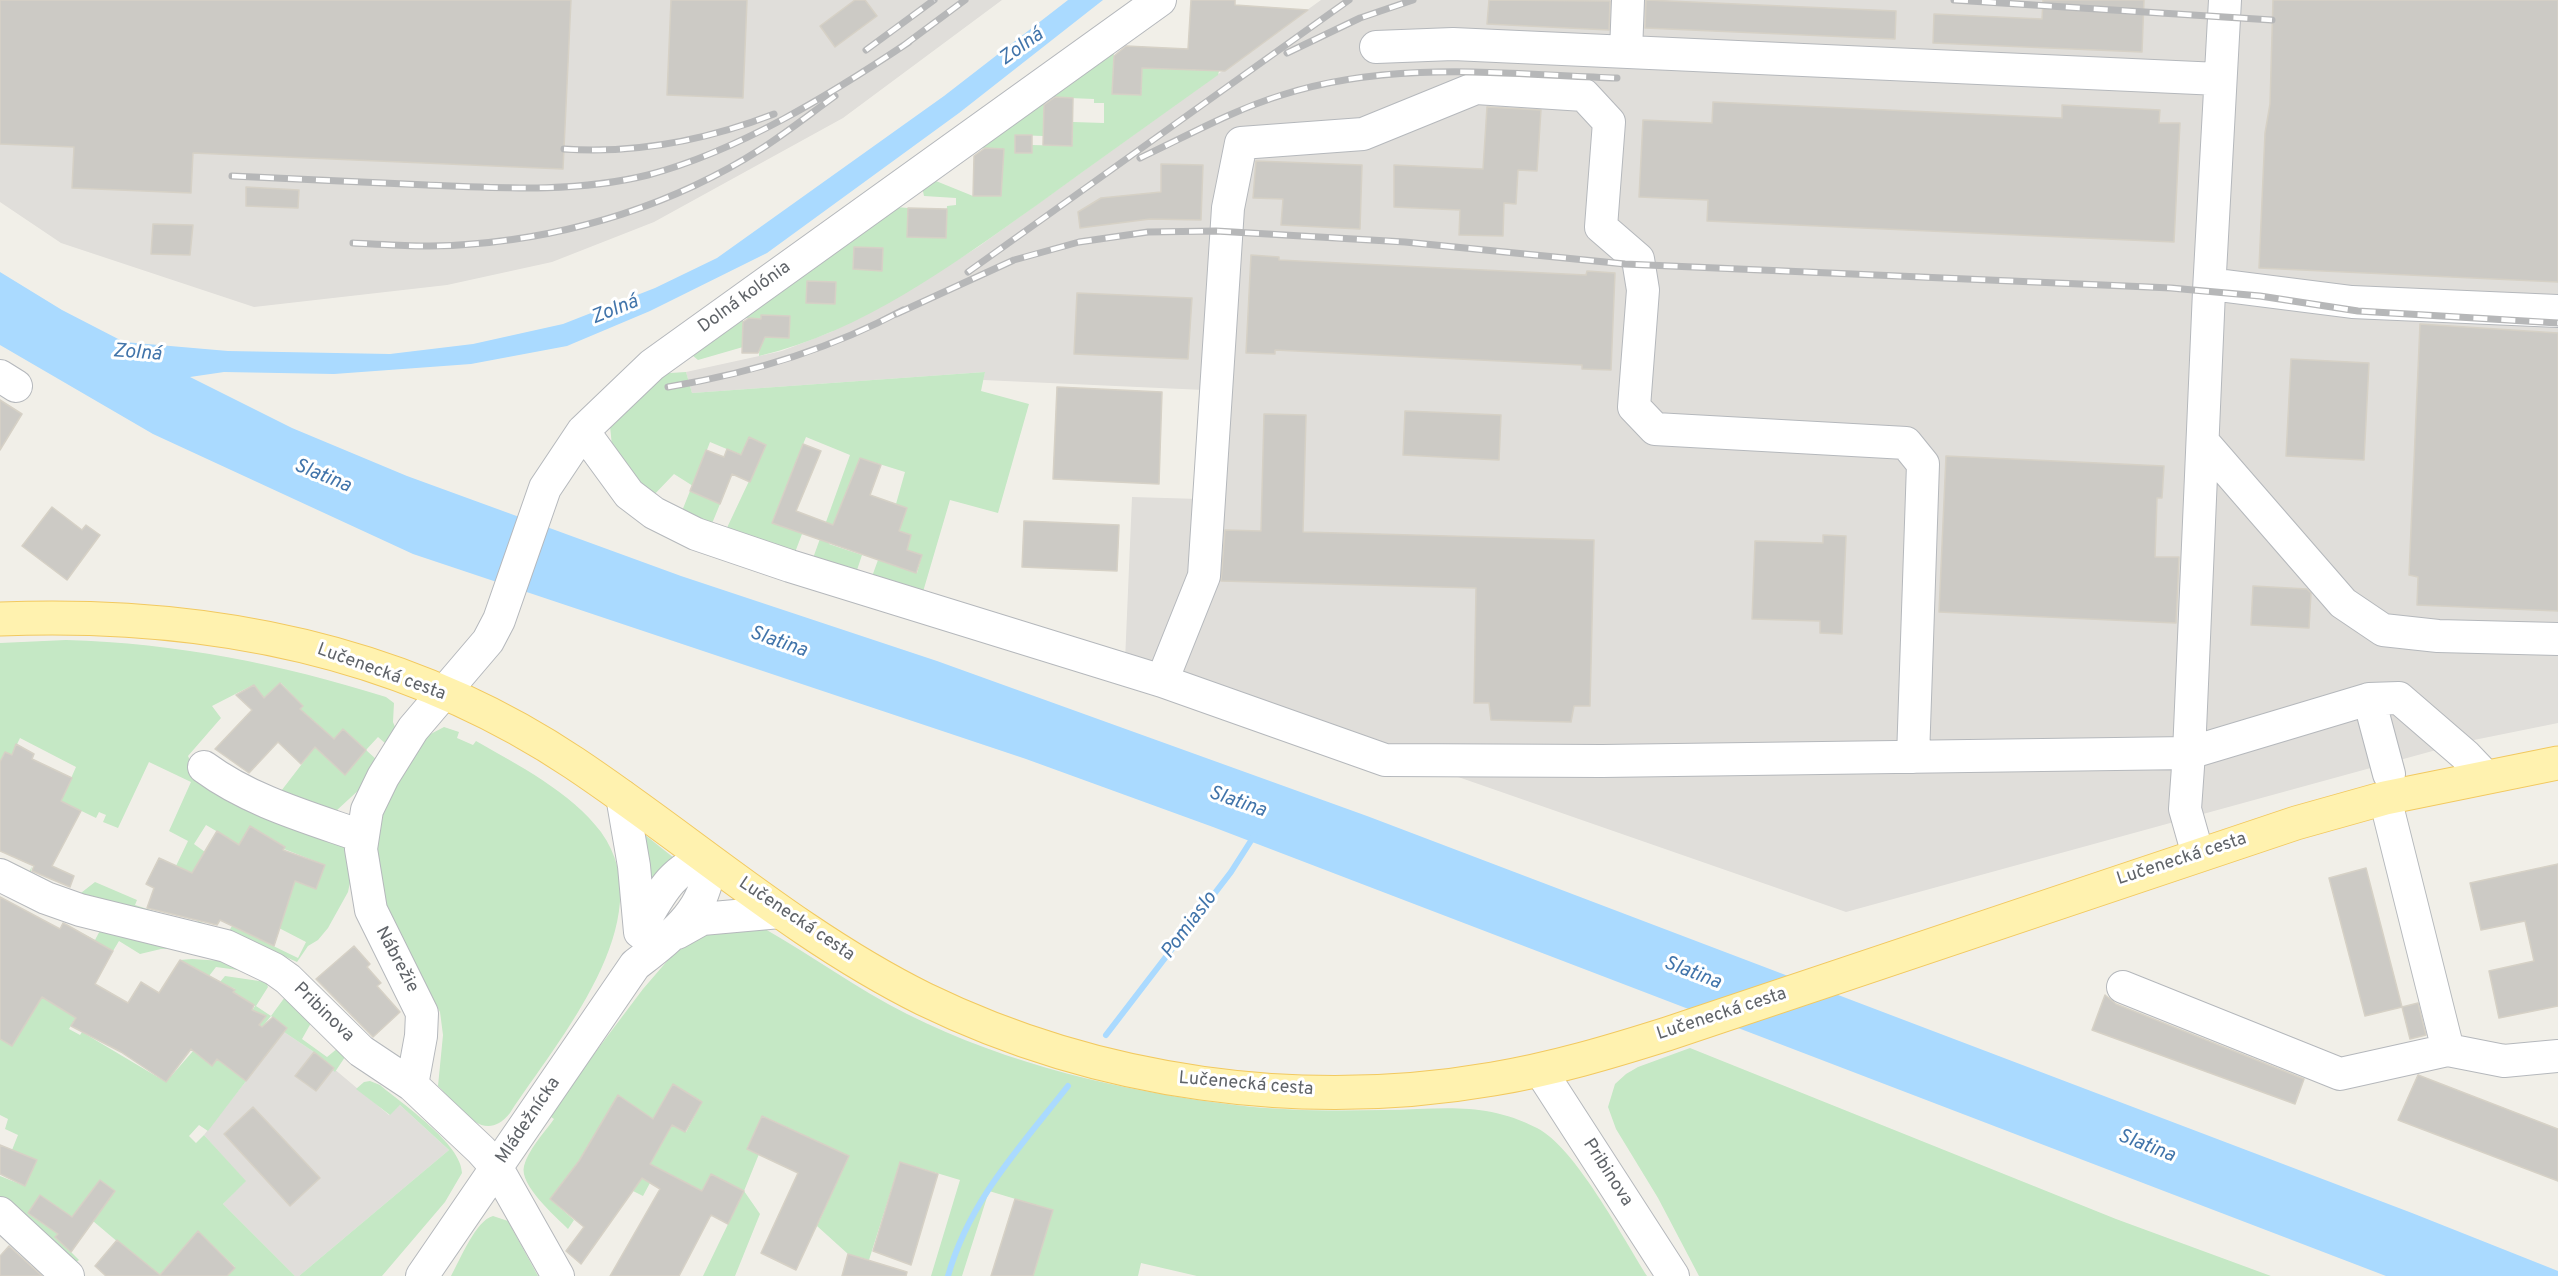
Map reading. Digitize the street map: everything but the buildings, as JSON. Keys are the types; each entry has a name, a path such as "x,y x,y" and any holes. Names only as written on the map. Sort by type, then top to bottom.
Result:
{"main road":[{"name":"Lučenecká cesta","path":"0,620 120,618 208,626 262,636 345,657 445,695 514,727 622,796 780,912 865,966 964,1017 1028,1042 1137,1072 1251,1089 1400,1091 1448,1086 1540,1070 1667,1034 2198,855 2387,786 2485,776 2558,763"}],"street":[{"name":"Dolná kolónia","path":"445,695 488,641 499,620 545,488 583,430 652,365 1160,0"},
{"path":"1626,52 1628,0"},
{"path":"2198,855 2185,809 2219,79 2225,0"},
{"path":"1376,48 1453,44 2219,79"},
{"path":"1162,681 1204,576 1228,208 1241,143 1363,134 1476,88 1584,95 1609,122 1601,228 1638,259 1643,290 1634,407 1655,429 1906,443 1923,464 1913,757"},
{"path":"2210,284 2352,302 2558,311"},
{"path":"583,430 629,494 654,513 696,534 790,566 1162,681 1385,760 1602,761 2189,753 2369,699 2398,698 2465,755 2485,776"},
{"path":"2203,442 2343,603 2383,630 2439,636 2558,639"},
{"name":"Nábrežie","path":"412,1085 422,1024 420,1007 370,910 363,870 361,836 367,810 382,777 423,716 445,695"},
{"path":"2369,699 2448,1050"},
{"path":"204,767 260,799 361,836"},
{"path":"622,796 640,927 635,965"},
{"path":"640,927 661,891 674,877 688,865 707,859 708,879 677,933"},
{"name":"Pribinova","path":"0,875 45,898 80,910 194,937 254,958 288,980 361,1051 412,1085 497,1168 558,1276"},
{"path":"635,965 677,933 702,919 780,912"},
{"name":"Mládežnícka","path":"422,1276 635,965"},
{"path":"2123,987 2340,1074 2448,1050 2504,1061 2558,1056"},
{"name":"Pribinova","path":"1540,1070 1673,1276"},
{"path":"0,1213 68,1276"}],"shaded area":[{"path":"0,0 1002,0 843,118 654,222 552,262 447,285 254,307 61,243 0,202"},
{"path":"1321,0 2558,0 2558,723 2469,741 1846,912 1125,661 1132,497 1200,499 1204,390 983,380 985,372 692,393 686,372 782,351 831,332 896,298 978,247"},
{"path":"284,1032 314,1052 389,1115 400,1105 449,1150 299,1276 295,1276 223,1204 245,1181 204,1135"}],"green space":[{"path":"1114,46 1113,94 1141,95 1142,68 1219,71 1218,75 972,251 905,294 870,313 834,331 759,356 760,337 789,338 761,319 743,318 743,347 698,360 686,350 896,207 908,208 907,237 945,238 947,206 956,205 956,198 924,196 921,182","holes":["1045,97 1094,99 1094,103 1104,103 1104,123 1073,122 1072,146 1032,145 1031,153 1015,153 1016,135 1043,136","975,148 1003,149 1001,196 973,196 931,179"]},
{"path":"686,372 692,393 985,372 981,391 1029,404 998,513 950,500 920,602 870,582 878,560 917,573 922,555 907,550 911,535 899,531 907,508 896,504 905,472 860,458 828,539 829,544 862,555 855,576 812,561 850,455 806,437 772,522 802,534 794,555 725,532 766,445 749,437 741,455 710,442 693,486 674,474 650,499 612,446 610,426 654,374"},
{"path":"690,491 720,504 711,526 682,511"},
{"path":"66,640 148,646 228,657 346,685 386,697 394,703 395,727 386,744 378,737 366,750 343,729 335,738 337,741 330,742 328,734 300,709 303,706 281,683 264,698 253,685 212,706 221,718 188,756 192,765 345,841 353,868 348,892 328,928 318,940 308,946 297,962 253,942 226,936 232,926 298,958 306,942 279,928 295,881 316,889 325,865 284,849 284,846 250,826 227,866 228,838 206,825 194,844 205,852 192,874 176,866 188,841 169,831 191,782 149,762 118,828 103,822 106,815 99,812 96,818 61,801 76,767 20,738 12,755 5,752 0,762 0,643"},
{"path":"444,727 459,732 457,738 473,745 476,741 526,770 575,804 601,832 617,866 620,902 612,940 597,978 553,1051 510,1113 500,1122 490,1126 481,1125 472,1120 438,1086 443,1035 440,1012 384,903 375,864 381,809 425,737"},
{"path":"315,747 345,774 366,750 377,760 362,787 336,811 278,795"},
{"path":"634,826 674,858 649,887"},
{"path":"32,866 30,876 77,896 95,882 137,900 135,905 196,925 198,921 203,923 197,928 68,897 27,877"},
{"path":"103,925 188,948 161,949 140,954 119,941 113,951 100,944 92,958 105,966 69,1029 80,1035 82,1032 166,1082 193,1051 212,1065 236,1029 240,1031 255,1006 233,992 235,989 220,982 225,976 266,982 268,987 256,1006 271,1016 229,1068 246,1081 208,1131 199,1125 189,1136 196,1143 204,1135 246,1181 223,1204 295,1276 227,1276 235,1267 198,1231 172,1261 173,1263 158,1276 93,1221 100,1181 56,1237 79,1260 72,1265 0,1203 0,1176 25,1186 37,1160 12,1150 18,1135 5,1129 8,1119 0,1115 0,1039 12,1046 80,932 95,940","holes":["40,1196 58,1208 46,1226 28,1213"]},
{"path":"765,929 889,1004 946,1032 1026,1062 1108,1084 1253,1107 1328,1110 1463,1108 1518,1119 1552,1138 1567,1154 1612,1217 1647,1276 1197,1276 1141,1263 1138,1276 1033,1276 1052,1210 989,1191 962,1276 931,1276 960,1180 900,1162 869,1260 848,1254 817,1226 849,1156 763,1116 747,1148 759,1154 744,1191 711,1174 702,1191 668,1173 660,1186 651,1181 643,1196 633,1191 672,1124 686,1132 702,1102 674,1085 625,1168 633,1105 618,1095 579,1161 550,1199 574,1220 568,1229 539,1200 524,1174 524,1166 529,1154 554,1119 548,1115 643,989 674,953 697,932"},
{"path":"180,960 222,961 260,973 216,967 209,976"},
{"path":"285,997 311,1023 302,1039 327,1057 338,1048 345,1057 335,1072 314,1052 284,1032 287,1028 271,1016"},
{"path":"1690,1048 2116,1219 2271,1276 1699,1276 1658,1198 1616,1129 1608,1107 1615,1084 1626,1074 1638,1067"},
{"path":"370,1081 380,1085 442,1137 459,1162 462,1173 445,1202 382,1276 299,1276 449,1150 400,1105 390,1115 356,1089 364,1082"},
{"path":"744,1191 760,1214 735,1276 703,1276"},
{"path":"493,1216 508,1221 538,1276 451,1276 475,1233 487,1219"}],"water":[{"path":"1068,0 1103,0 959,113 767,253 650,311 567,346 471,364 334,374 224,372 190,377 292,428 407,476 681,576 937,661 1367,816 2412,1213 2558,1271 2558,1276 2386,1276 1213,827 1026,759 413,554 153,434 0,345 0,272 62,310 124,342 228,351 390,354 473,344 563,324 655,288 717,258 944,96"}],"waterway":[{"name":"Pomiaslo","path":"1106,1035 1231,872 1254,836"},
{"name":"Pomiaslo","path":"948,1276 957,1249 983,1199 1014,1153 1068,1086"}],"railway":[{"path":"866,50 934,0"},
{"path":"903,46 965,0"},
{"path":"968,272 1349,0"},
{"path":"1287,53 1360,18 1413,0"},
{"path":"1954,0 2272,20"},
{"path":"232,176 510,188 566,187 621,181 682,165 750,136 816,101 909,42"},
{"path":"1140,158 1264,101 1323,84 1406,73 1448,72 1617,78"},
{"path":"353,243 428,246 510,240 548,234 622,214 694,186 728,169 770,143 835,96"},
{"path":"564,149 618,149 671,143 723,131 774,114"},
{"path":"896,314 1014,260 1079,242 1148,232 1216,231 1405,242 1625,264 2171,288 2260,296 2358,311 2558,323"},
{"path":"668,387 729,375 789,358 847,337 903,310"}],"water label":[{"name":"Zolná","path":"1022,48"},
{"name":"Zolná","path":"615,311"},
{"name":"Zolná","path":"137,354"},
{"name":"Slatina","path":"322,477"},
{"name":"Slatina","path":"778,643"},
{"name":"Slatina","path":"1237,803"},
{"name":"Slatina","path":"1692,974"},
{"name":"Slatina","path":"2146,1147"}]}
